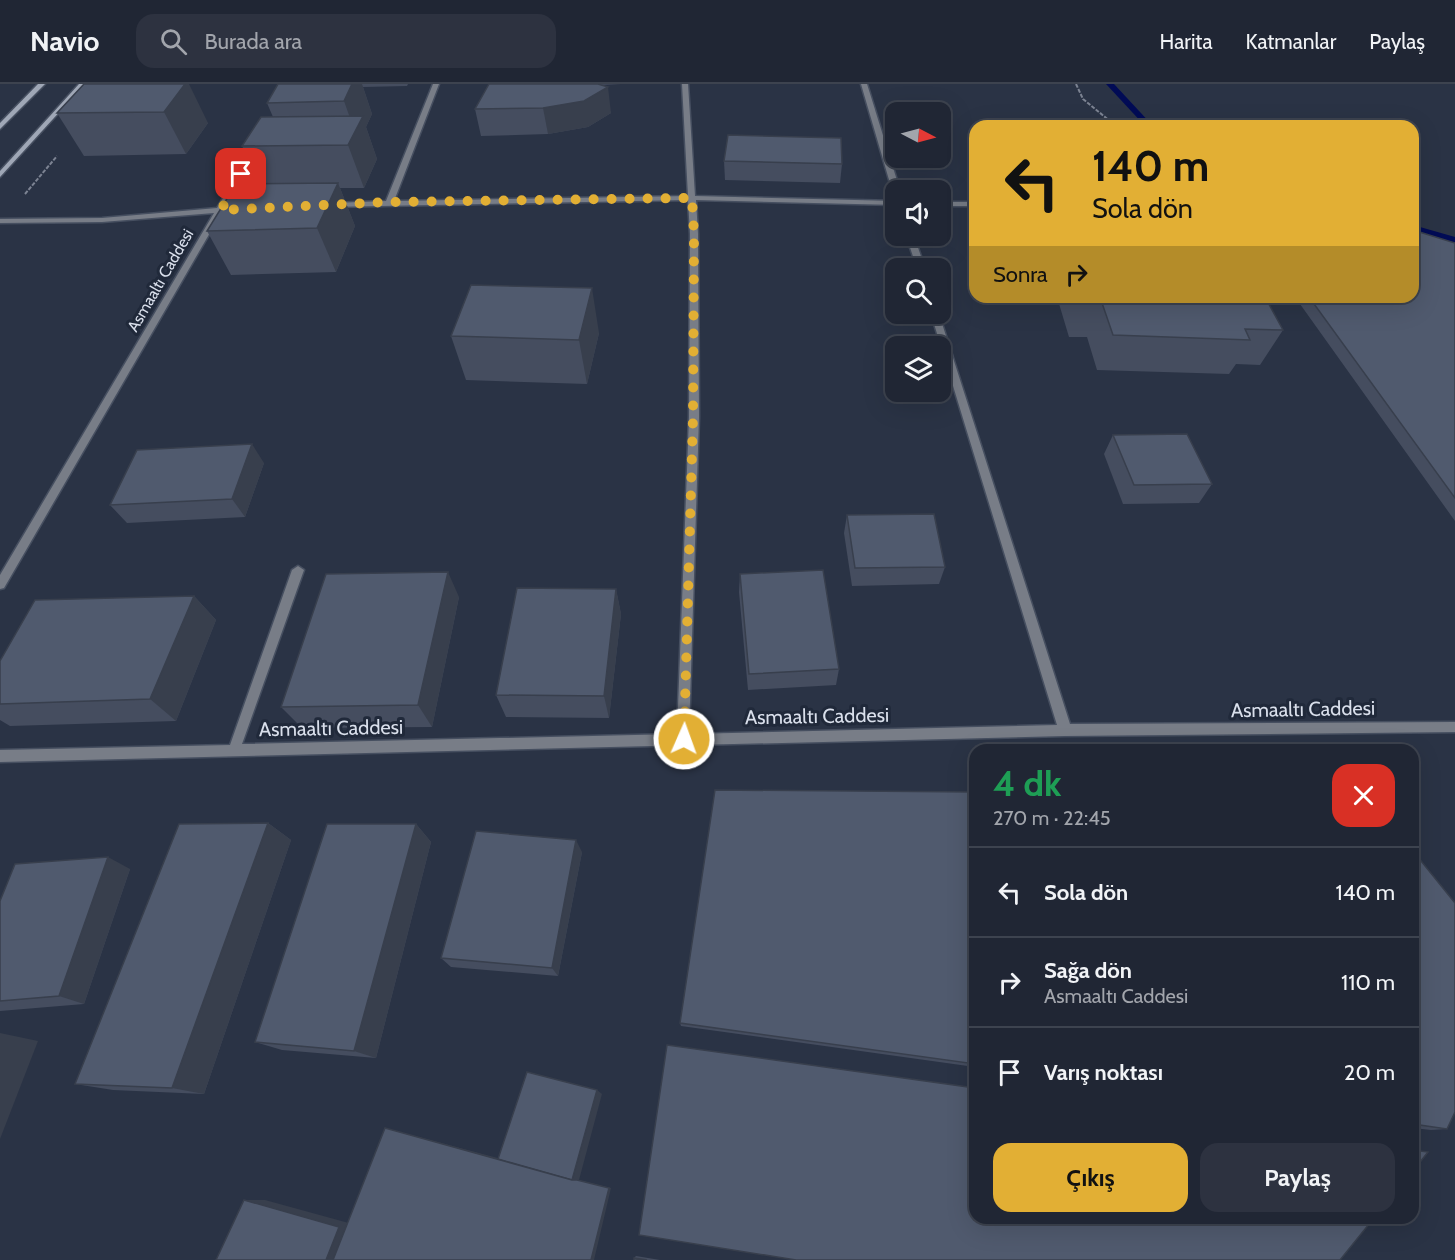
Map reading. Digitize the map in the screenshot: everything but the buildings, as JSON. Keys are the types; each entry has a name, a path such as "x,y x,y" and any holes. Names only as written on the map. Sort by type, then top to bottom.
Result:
{"main road":[{"path":"0,127 42,84"},
{"path":"0,175 82,84"}],"street":[{"path":"389,202 436,84"},
{"path":"684,739 693,417 694,234 686,84"},
{"path":"864,84 893,180"},
{"name":"Asmaaltı Caddesi","path":"0,585 260,142"},
{"path":"322,206 389,202 692,198 885,203"},
{"path":"951,204 969,204"},
{"path":"0,221 102,220 232,210"},
{"path":"938,324 1065,730"},
{"path":"234,750 298,570"},
{"name":"Asmaaltı Caddesi","path":"0,756 1065,730 1455,727"}],"path":[{"path":"1076,84 1083,99 1109,120"}],"waterway":[{"path":"1110,84 1143,120"},
{"path":"1419,230 1455,240"}],"route":[{"path":"241,174 221,210 389,202 692,198 694,234 693,417 684,739"}]}
